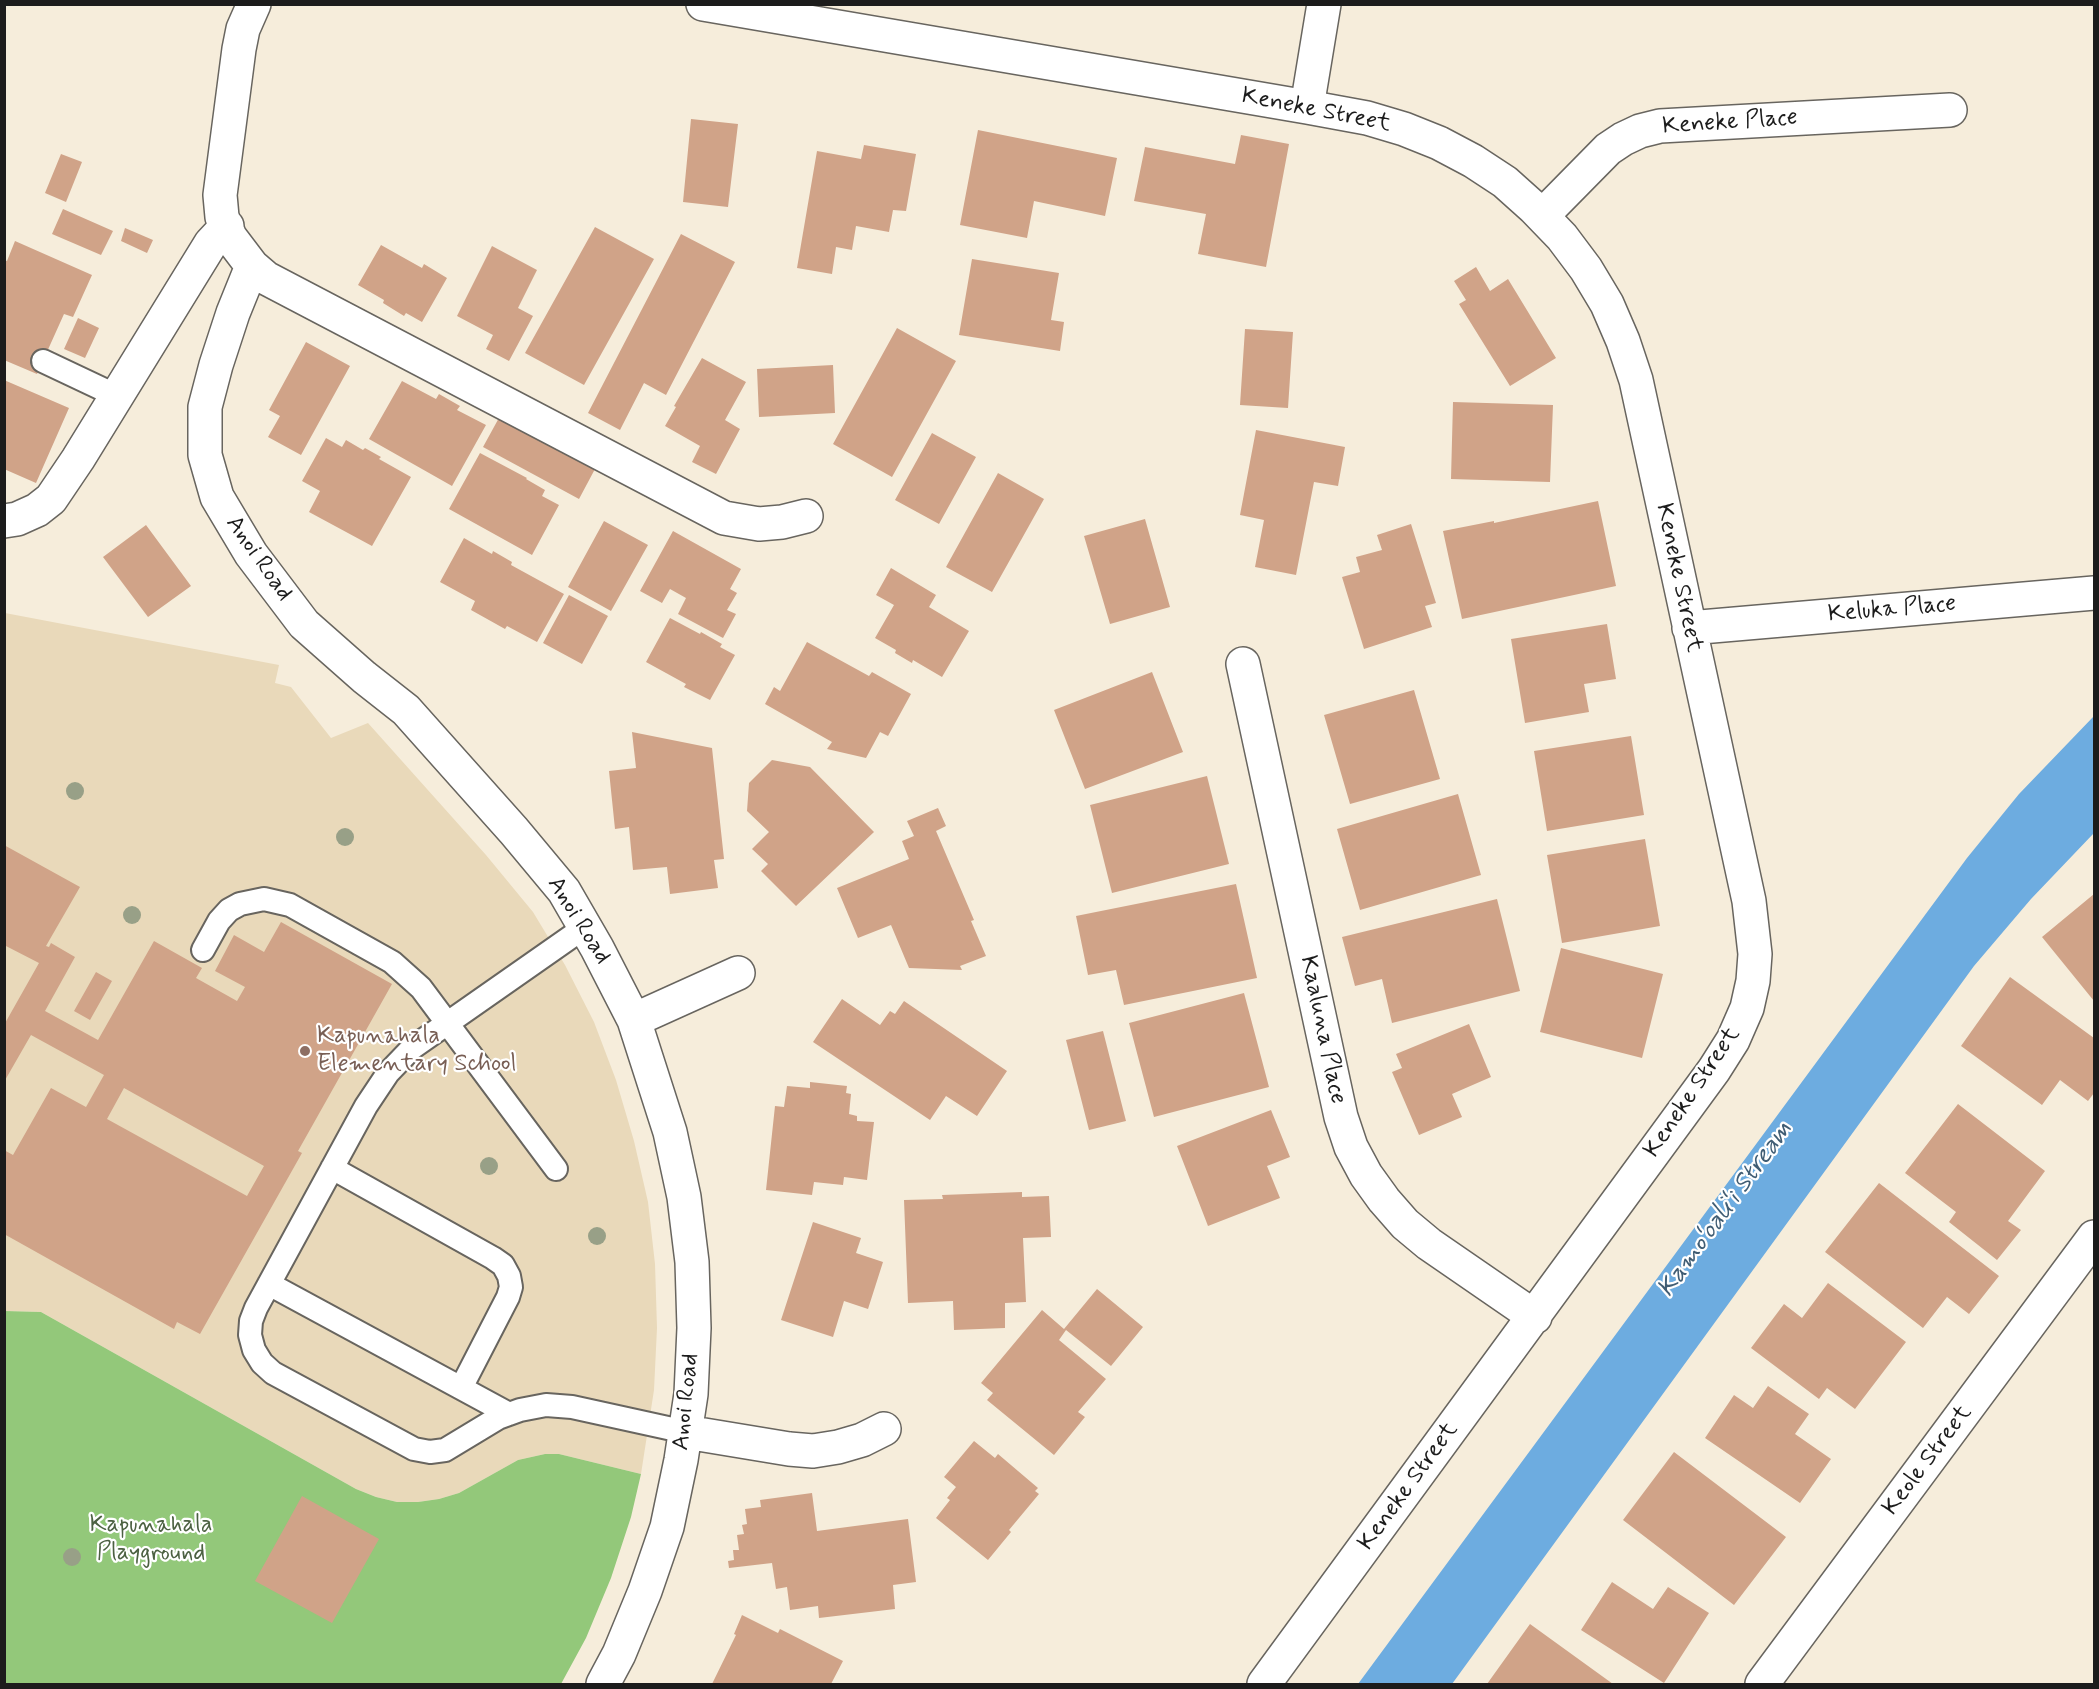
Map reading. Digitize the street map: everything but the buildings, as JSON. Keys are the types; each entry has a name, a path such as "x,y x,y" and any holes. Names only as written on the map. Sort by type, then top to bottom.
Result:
{"street":[{"path":"254,4 243,29 238,49 220,195 222,217 230,237 252,266 266,278 724,518 759,524 782,522 806,516"},
{"name":"Keneke Street","path":"703,4 1367,117 1404,129 1439,143 1473,161 1505,183 1542,216 1562,237 1586,269 1607,304 1623,341 1636,380 1752,919 1755,954 1747,1008 1733,1040 1714,1070 1264,1684"},
{"path":"1307,107 1323,4"},
{"name":"Keneke Place","path":"1542,216 1608,149 1640,131 1660,126 1950,110"},
{"path":"4,521 17,519 37,510 51,499 211,243 227,226"},
{"name":"Anoi Road","path":"252,266 219,355 205,407 205,455 217,497 251,554 304,624 364,677 406,710 564,891 634,1020 670,1132 684,1197 692,1262 694,1328 691,1394 681,1460 667,1527 645,1591 619,1654 603,1684"},
{"name":"Keluka Place","path":"1689,628 2094,593"},
{"name":"Kaaluna Place","path":"1243,664 1336,1097 1351,1148 1366,1175 1405,1224 1429,1244 1535,1317"},
{"path":"634,1020 738,973"},
{"name":"Keole Street","path":"1762,1684 2094,1237"},
{"path":"686,1432 789,1449 813,1450 838,1447 862,1440 884,1429"}],"lane":[{"path":"43,361 117,396"},
{"path":"203,950 219,921 229,910 240,904 264,900 290,905 398,966 421,988 556,1169"},
{"path":"585,927 412,1048 388,1073 366,1106 268,1284 251,1321 250,1335 254,1350 262,1363 273,1373 414,1449 430,1452 445,1450 498,1418 520,1410 546,1405 572,1407 686,1432"},
{"path":"332,1168 503,1265 509,1276 511,1287 508,1298 461,1388"},
{"path":"268,1284 509,1414"}],"shaded area":[{"name":"Kapunahala Elementary School","path":"5,613 279,665 275,683 291,687 331,738 368,723 486,855 533,912 565,965 594,1022 616,1080 634,1141 648,1202 655,1264 657,1328 654,1390 641,1474 559,1454 545,1454 518,1460 459,1493 439,1499 397,1502 376,1497 356,1489 41,1312 5,1311"}],"green space":[{"name":"Kapunahala Playground","path":"5,1311 41,1312 356,1489 376,1497 397,1502 439,1499 459,1493 518,1460 545,1454 559,1454 641,1474 631,1517 611,1578 586,1638 561,1684 5,1684"}],"water":[{"name":"Kamoʻoaliʻi Stream","path":"2094,716 2094,833 2031,899 1974,966 1452,1684 1358,1684 1967,858 2019,794"}],"place":[{"name":"Kapunahala Elementary School","path":"305,1051"}]}
